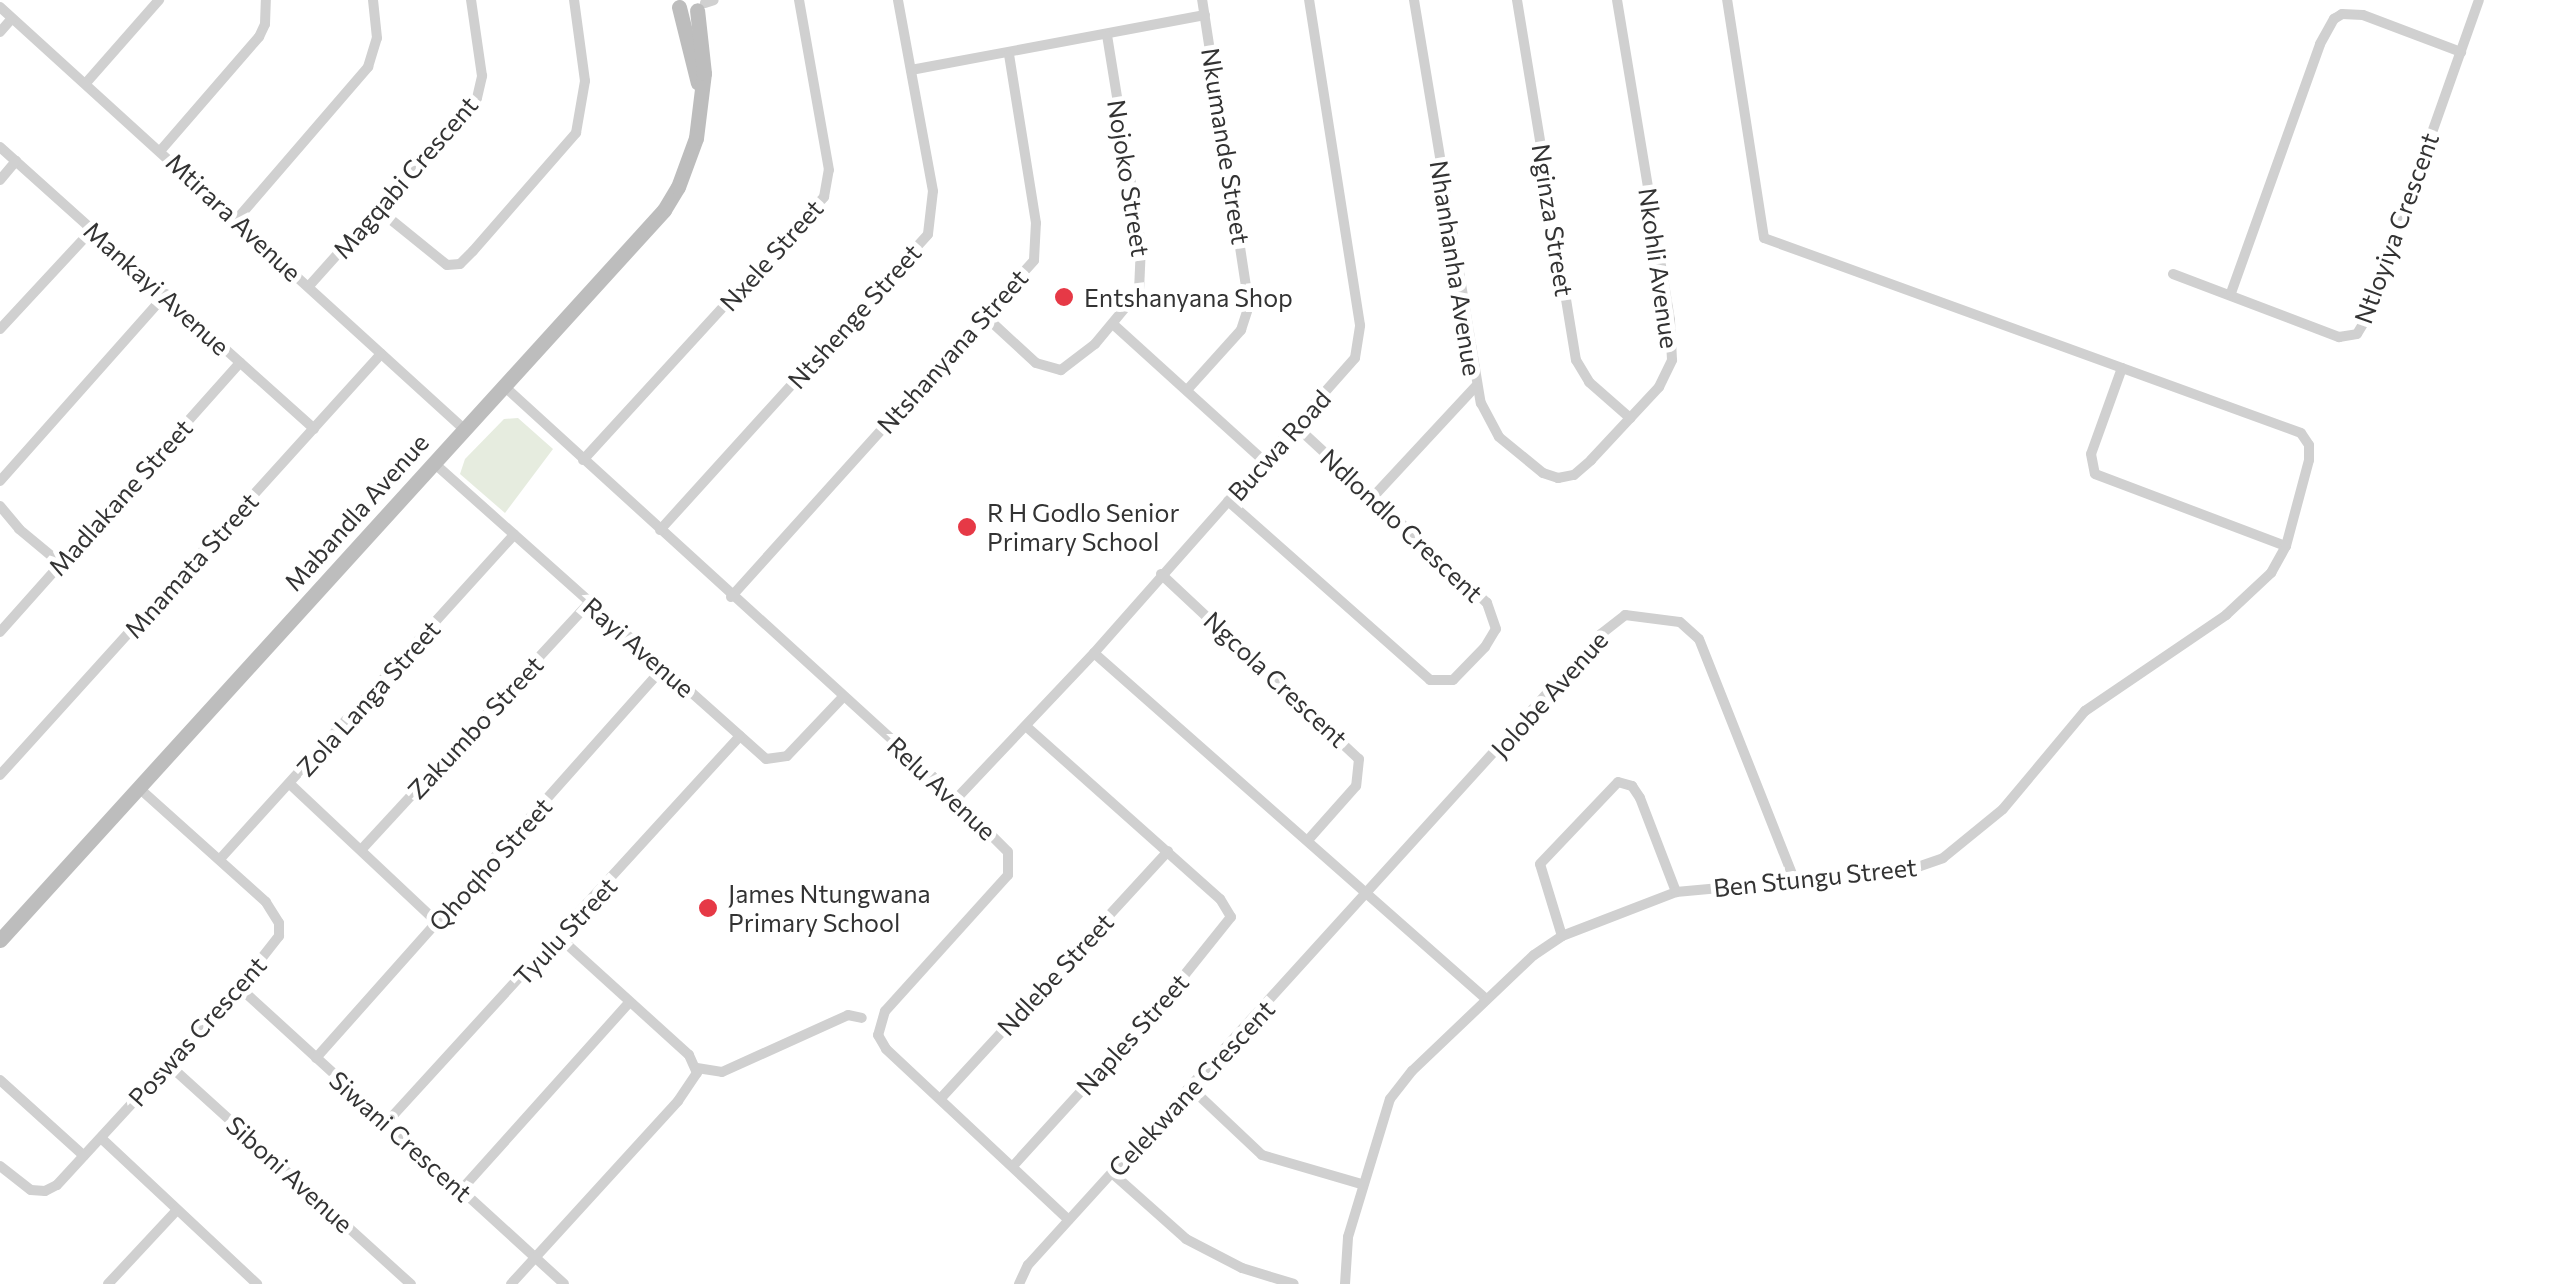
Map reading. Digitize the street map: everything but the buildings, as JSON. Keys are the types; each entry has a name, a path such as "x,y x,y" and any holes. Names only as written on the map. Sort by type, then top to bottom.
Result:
{"street":[{"path":"86,83 158,0"},
{"path":"162,150 259,37 266,24 266,0"},
{"path":"236,219 368,67 377,38 373,0"},
{"name":"Magqabi Crescent","path":"309,286 477,98 482,76 471,0"},
{"path":"379,210 446,265 460,264 473,252 576,133 585,81 574,0"},
{"name":"Nxele Street","path":"584,460 824,197 829,170 799,0"},
{"name":"Ntshenge Street","path":"660,530 928,234 933,191 898,0"},
{"name":"Nkumande Street","path":"1186,390 1241,330 1249,306 1202,0"},
{"name":"Bucwa Road","path":"956,799 1094,653 1356,358 1361,339 1309,0"},
{"name":"Nhanhanha Avenue","path":"1372,498 1476,386 1414,0"},
{"name":"Nginza Street","path":"1516,0 1576,360 1589,382 1630,418"},
{"name":"Nkohli Avenue","path":"1476,386 1499,437 1552,477 1568,478 1580,471 1668,373 1673,342 1617,0"},
{"name":"Ben Stungu Street","path":"1346,1284 1348,1237 1361,1184 1384,1114 1398,1087 1486,999 1562,936 1676,892 1906,871 1956,851 2003,810 2085,711 2226,615 2271,572 2286,546 2309,460 2306,438 2294,429 1764,238 1727,0"},
{"name":"Ntloyiya Crescent","path":"2173,274 2340,336 2362,329 2479,0"},
{"path":"677,4 706,3"},
{"name":"Mabandla Avenue","path":"4,929 436,464 664,210 688,166 696,138 704,73 706,3"},
{"name":"Mabandla Avenue","path":"677,4 700,92"},
{"name":"Mtirara Avenue","path":"0,7 162,150 464,430"},
{"path":"2231,293 2320,44 2334,19 2342,14 2362,15 2460,52"},
{"path":"911,70 1205,15"},
{"path":"0,32 12,18"},
{"name":"Nojoko Street","path":"985,316 1036,363 1052,370 1079,361 1140,291 1144,266 1107,36"},
{"name":"Ntshanyana Street","path":"731,598 985,316 1037,251 1010,54"},
{"name":"Mankayi Avenue","path":"0,146 314,430"},
{"path":"0,180 16,162"},
{"path":"0,330 92,230"},
{"path":"0,482 166,294"},
{"path":"1114,325 1263,460"},
{"name":"Mnamata Street","path":"0,775 381,354"},
{"name":"Madlakane Street","path":"0,632 240,363"},
{"path":"2122,368 2091,454 2095,474 2286,546"},
{"name":"Relu Avenue","path":"506,387 731,598 956,799 1008,852 1010,869 885,1011 878,1027 886,1049 1070,1220"},
{"name":"Ndlondlo Crescent","path":"1228,501 1430,680 1453,680 1493,637 1492,612 1477,592 1297,427"},
{"name":"Rayi Avenue","path":"436,464 766,759 780,760 842,697"},
{"path":"0,506 19,529 60,563"},
{"name":"Zola Langa Street","path":"220,859 514,535"},
{"name":"Ngcola Crescent","path":"1162,574 1359,759 1356,786 1309,839"},
{"name":"Zakumbo Street","path":"361,850 589,603"},
{"name":"Jolobe Avenue","path":"1369,894 1601,634 1625,615 1680,622 1699,639 1794,879"},
{"path":"1094,653 1486,999"},
{"name":"Qhoqho Street","path":"316,1058 663,668"},
{"path":"1026,726 1168,851"},
{"name":"Tyulu Street","path":"387,1122 560,938 740,736"},
{"path":"1562,936 1540,864 1618,782 1632,786 1640,798 1676,892"},
{"path":"290,785 438,923"},
{"name":"Poswas Crescent","path":"0,1166 25,1188 45,1192 84,1156 239,987 281,930 272,909 138,787"},
{"name":"Naples Street","path":"1014,1166 1227,926 1230,912 1220,899 1168,851"},
{"name":"Ndlebe Street","path":"942,1097 1168,851"},
{"name":"Celekwane Crescent","path":"1019,1284 1028,1265 1369,894"},
{"path":"511,1284 678,1101 695,1078 697,1068 688,1055 560,938"},
{"name":"Siwani Crescent","path":"239,987 564,1284"},
{"path":"461,1190 629,1003"},
{"path":"697,1068 722,1072 848,1014 862,1018"},
{"name":"Siboni Avenue","path":"168,1064 412,1284"},
{"path":"0,1080 84,1156"},
{"path":"1192,1089 1262,1154 1361,1184"},
{"path":"101,1138 248,1281"},
{"path":"1112,1174 1186,1239 1242,1268 1294,1284"},
{"path":"108,1284 176,1210"}],"shaded area":[{"path":"518,418 553,449 505,513 460,474 465,459 504,419"}],"place":[{"name":"Entshanyana Shop","path":"1064,297"},
{"name":"R H Godlo Senior Primary School","path":"967,527"},
{"name":"James Ntungwana Primary School","path":"708,908"}]}
